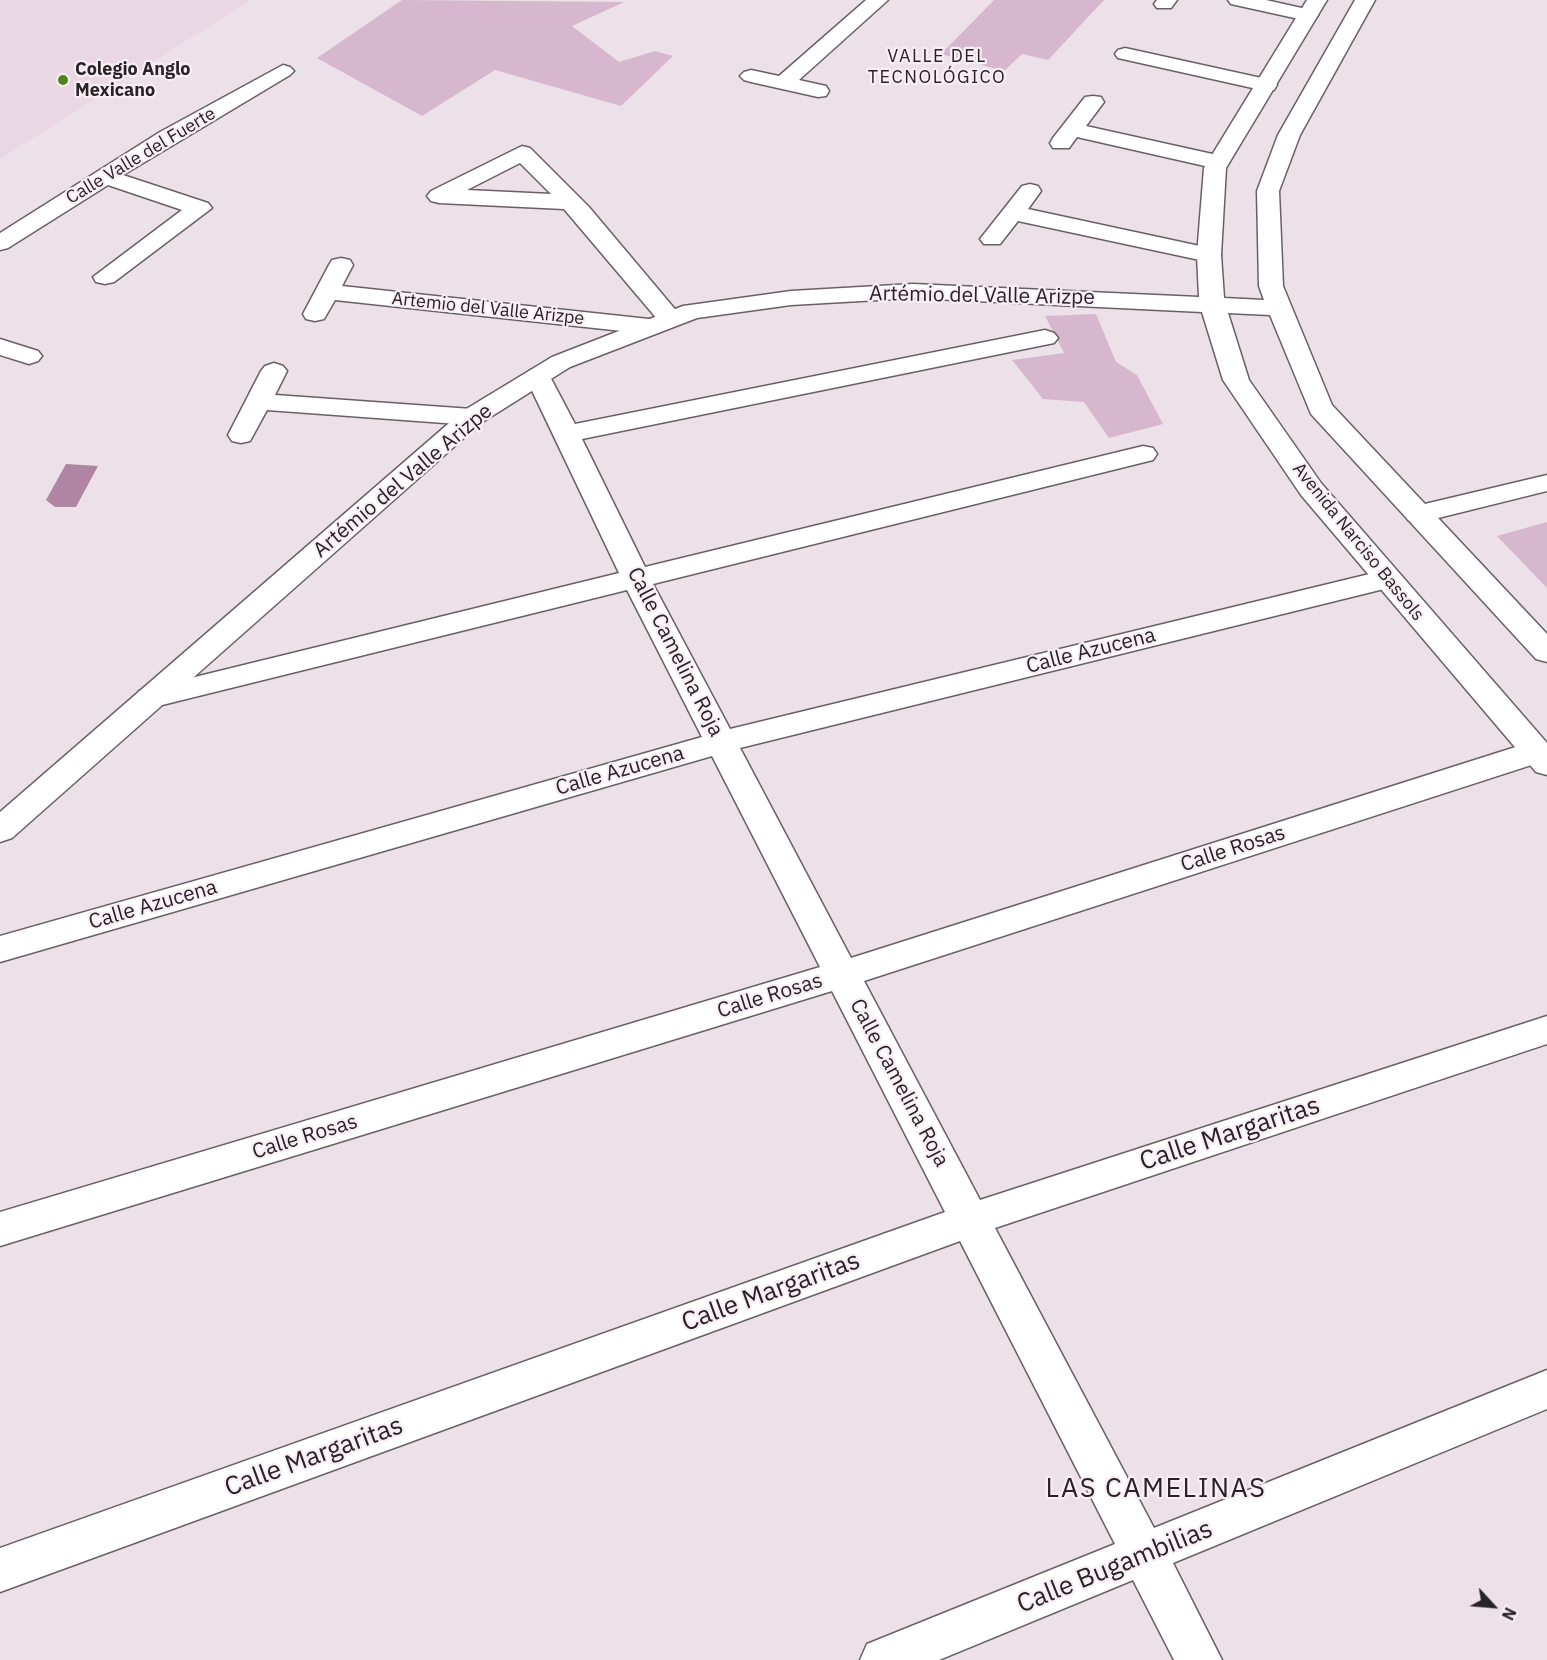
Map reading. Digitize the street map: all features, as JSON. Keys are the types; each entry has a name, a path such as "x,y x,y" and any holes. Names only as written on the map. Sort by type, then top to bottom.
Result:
{"street":[{"path":"783,83 878,0"},
{"path":"1238,0 1313,7"},
{"path":"1365,0 1289,135 1268,190 1271,286 1320,408 1547,652"},
{"name":"Avenida Narciso Bassols","path":"1313,7 1215,168 1209,255 1212,303 1236,380 1311,489 1542,758"},
{"path":"1140,34 1120,60 1266,85"},
{"name":"Calle Valle del Fuerte","path":"0,243 104,176 283,71"},
{"path":"751,76 818,90"},
{"path":"1057,147 1093,102"},
{"path":"1072,129 1218,162"},
{"path":"104,176 200,208 105,278"},
{"path":"992,239 1030,191"},
{"path":"570,202 660,322"},
{"path":"1012,213 1209,255"},
{"name":"Artemio del Valle Arizpe","path":"341,265 321,303 660,322"},
{"name":"Artémio del Valle Arizpe","path":"0,830 472,417 561,362 692,311 791,298 913,291 1212,303 1280,308"},
{"path":"567,434 1045,338"},
{"path":"0,347 29,356"},
{"path":"241,435 274,371"},
{"name":"Calle Camelina Roja","path":"538,376 636,579 1199,1660"},
{"path":"260,402 472,417"},
{"path":"150,698 1143,454"},
{"path":"1418,514 1547,483"},
{"name":"Calle Azucena","path":"0,949 722,742 1386,579"},
{"name":"Calle Rosas","path":"0,1229 842,974 1542,758"},
{"name":"Calle Margaritas","path":"0,1570 970,1220 1547,1030"},
{"name":"Calle Bugambilias","path":"883,1660 1547,1389"}],"shaded area":[{"name":"Colegio Anglo Mexicano","path":"0,0 251,0 0,159"},
{"path":"402,0 624,2 572,26 619,62 655,51 673,56 621,106 495,70 422,116 317,58"},
{"path":"994,0 1104,0 1048,60 1022,54 1004,71 941,54"},
{"path":"1096,314 1116,362 1137,375 1163,424 1109,438 1084,402 1043,399 1012,360 1064,353 1045,316"},
{"path":"66,464 98,466 76,507 55,507 46,500"},
{"path":"1547,522 1547,588 1497,536"}],"place":[{"name":"Colegio Anglo Mexicano","path":"63,80"}],"district":[{"name":"VALLE DEL TECNOLÓGICO","path":"937,67"},
{"name":"LAS CAMELINAS","path":"1156,1489"}]}
